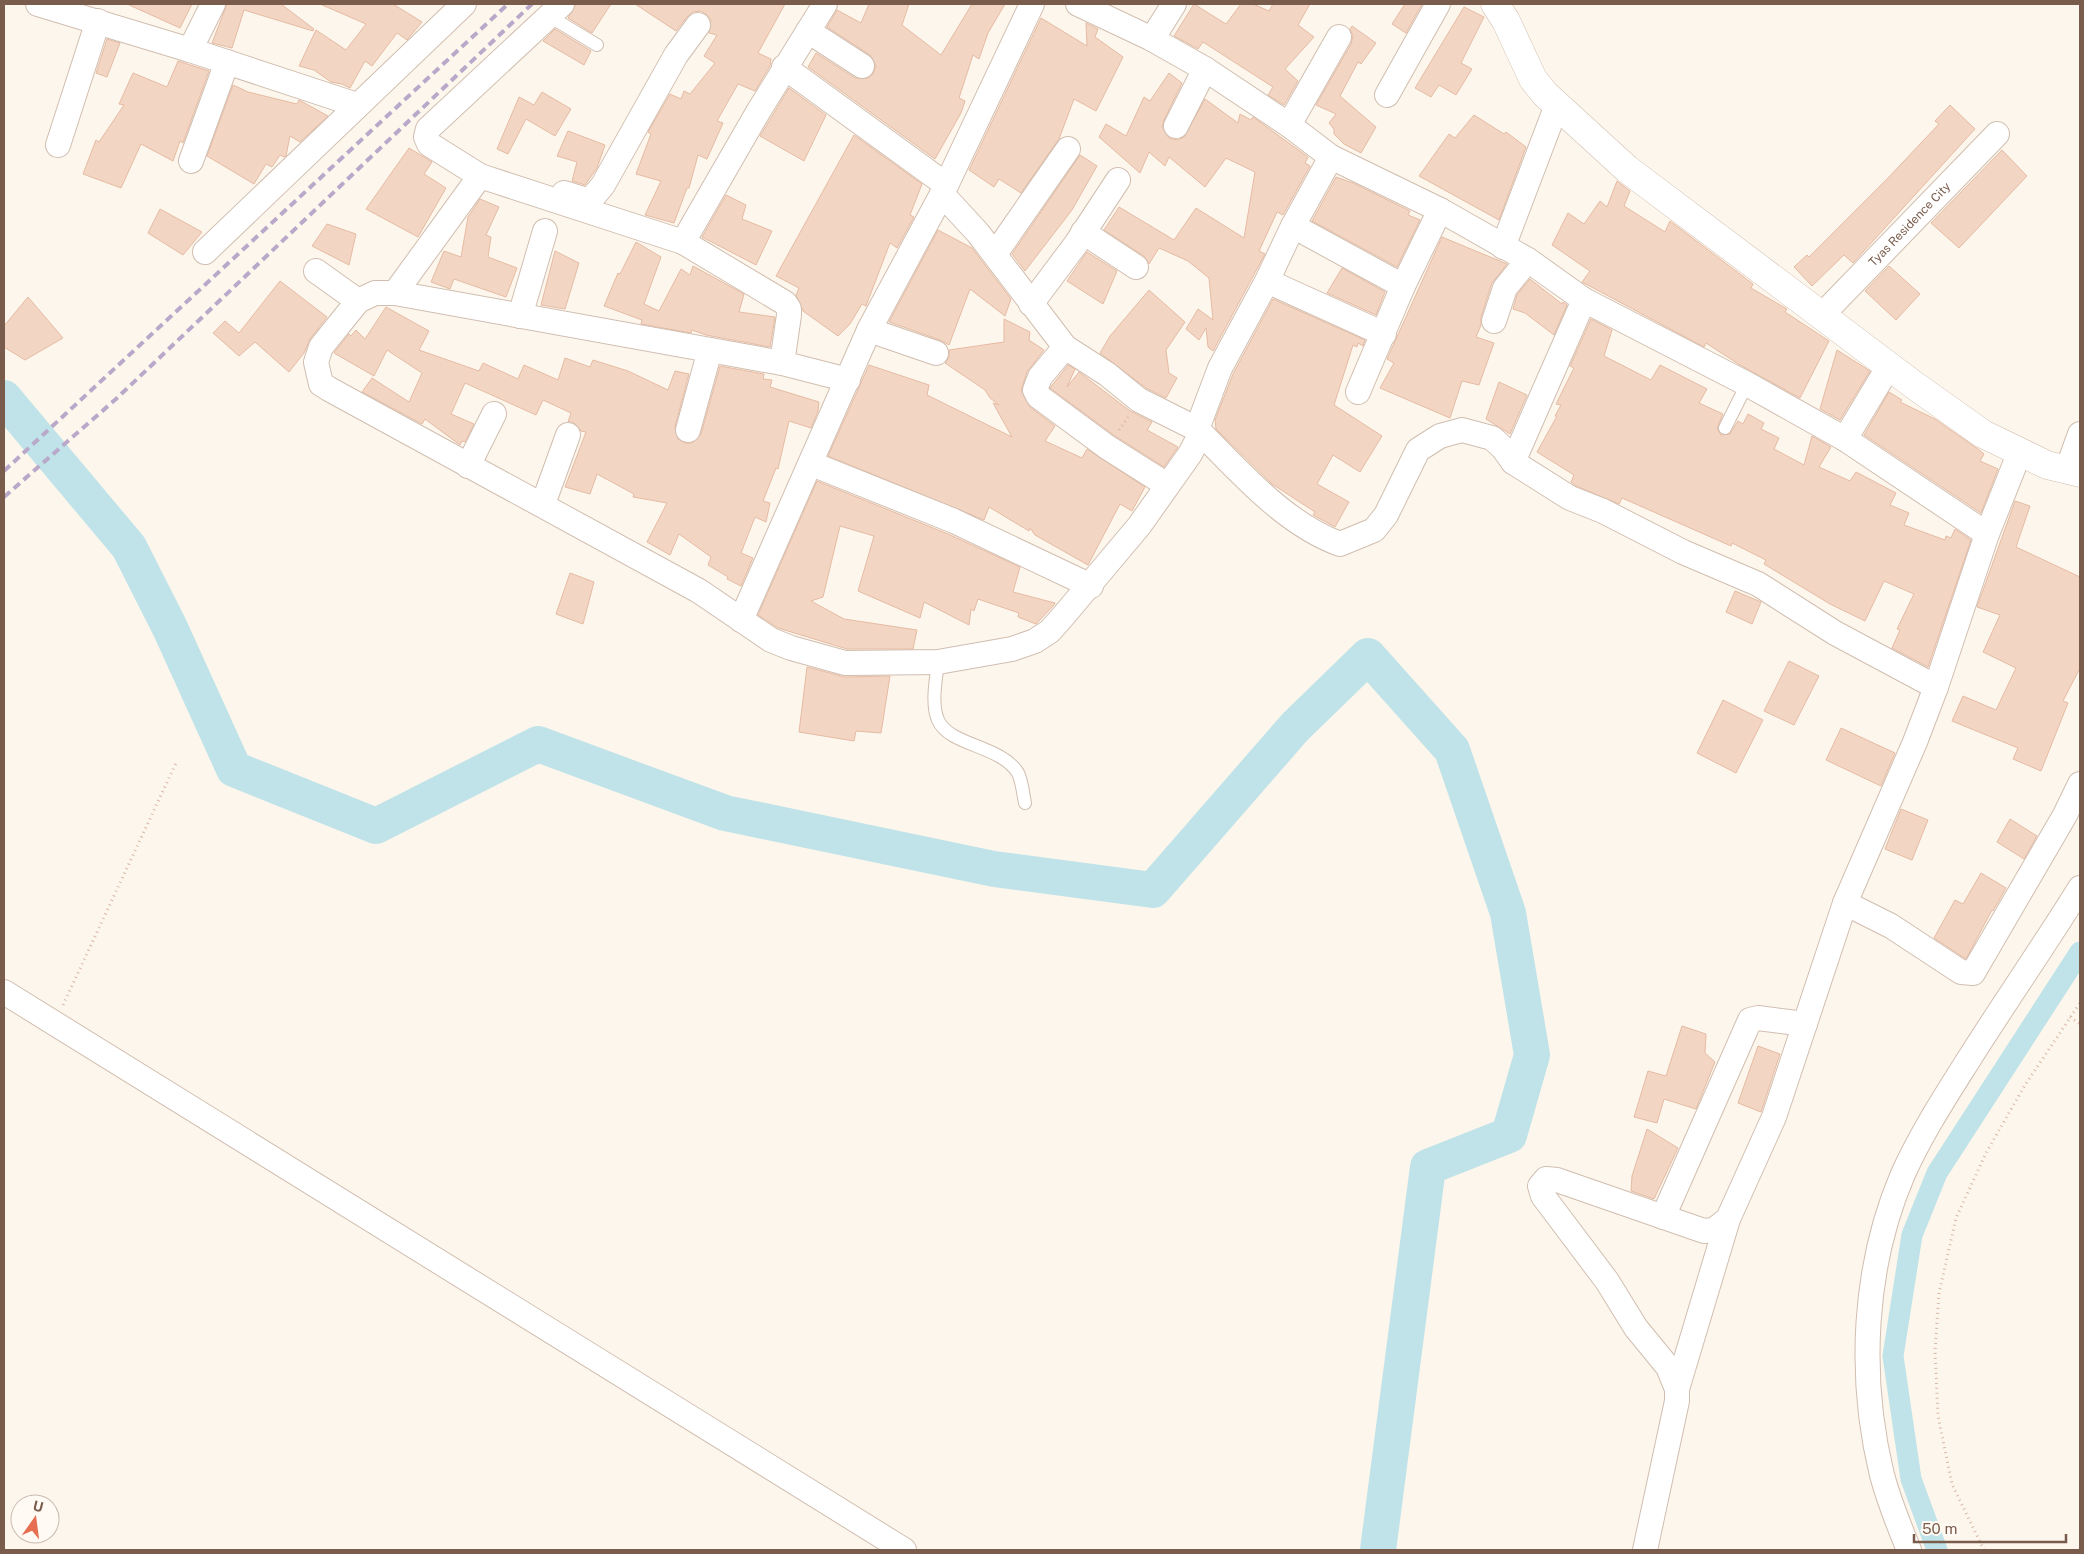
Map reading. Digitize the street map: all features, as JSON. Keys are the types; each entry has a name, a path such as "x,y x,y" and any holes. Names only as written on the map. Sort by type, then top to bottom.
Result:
{"street":[{"path":"38,4 228,62 357,105"},
{"path":"190,50 213,4"},
{"path":"205,252 464,4"},
{"path":"683,242 784,67 825,4"},
{"path":"741,620 812,464 869,330 944,189 1032,4"},
{"path":"1078,4 1152,39 1205,69 1289,125 1331,157 1440,210 1528,260 1584,300 1747,384 1845,439 1987,534"},
{"path":"1152,39 1174,4"},
{"path":"1387,95 1438,4"},
{"path":"1499,5 1533,80 1557,105 1626,168 1889,366 1983,434 2019,454 2047,465 2074,472 2080,434"},
{"path":"556,10 428,130 426,137 429,144 487,178 683,242 784,303 789,309 789,315 782,363"},
{"path":"58,145 98,21"},
{"path":"395,293 487,178 508,170 579,200 593,197 611,172 676,55 698,25"},
{"path":"808,31 862,66"},
{"path":"1289,125 1339,37"},
{"path":"191,162 228,62"},
{"path":"784,67 944,189 1066,347 1107,374 1139,400 1199,431 1239,471 1310,532 1340,544 1374,530 1386,515 1418,450 1440,436 1462,430 1492,438 1513,462 1570,498 1603,511 1683,552 1758,584 1835,633 1936,687"},
{"path":"1176,126 1205,69"},
{"path":"1503,247 1557,105"},
{"name":"Tyas Residence City","path":"1822,315 1997,134"},
{"path":"995,254 1068,149"},
{"path":"848,380 782,363 395,293 375,293 358,301 321,347 316,362 321,384 699,591 771,640 791,648 845,663 938,662 1012,648 1035,641 1050,631 1091,586 1139,526 1190,454 1220,368 1267,281 1293,226 1331,157"},
{"path":"1031,304 1118,180"},
{"path":"1358,392 1403,286 1440,210"},
{"path":"1293,226 1403,286"},
{"path":"520,316 545,232"},
{"path":"1083,232 1136,267"},
{"path":"1494,321 1506,288 1528,260"},
{"path":"316,271 358,301"},
{"path":"1267,281 1384,334"},
{"path":"1513,462 1584,300"},
{"path":"869,330 936,353"},
{"path":"1066,347 1040,377 1035,387 1036,393 1042,401 1107,447 1167,485"},
{"path":"688,430 710,350"},
{"path":"1845,439 1889,366"},
{"path":"468,466 494,414"},
{"path":"543,504 568,435"},
{"path":"1645,1550 1674,1414 1677,1389 1728,1219 1774,1117 1845,903 1915,742 1936,687 1987,534 2019,454"},
{"path":"812,464 954,521 1091,586"},
{"path":"1845,903 1891,926 1961,972 1973,973 2060,823 2080,784"},
{"path":"1909,1550 1892,1510 1882,1476 1869,1404 1869,1328 1880,1241 1904,1174 1937,1109 2080,888"},
{"path":"4,992 904,1550"},
{"path":"1663,1217 1750,1020 1758,1018 1805,1024"},
{"path":"1677,1389 1668,1367 1636,1328 1607,1282 1542,1196 1540,1186 1546,1179 1557,1180 1704,1231 1714,1230 1728,1219"}],"lane":[{"path":"556,10 597,45"},
{"path":"1725,428 1747,384"},
{"path":"938,662 935,698 938,720 945,732 986,749 1010,765 1018,773 1025,803"}],"path":[{"path":"1107,447 1139,400"},
{"path":"54,1024 176,763"},
{"path":"1984,1550 1952,1484 1938,1416 1935,1352 1939,1292 1956,1218 1986,1153 2025,1084 2080,1003"},
{"path":"2070,1017 2080,1024"}],"building":[{"path":"127,4 192,4 180,28"},
{"path":"227,4 281,4 314,29 313,31 244,10 232,48 212,43"},
{"path":"320,4 393,4 422,22 407,40 397,33 372,66 365,61 350,88 331,82 314,70 299,66 316,30 346,50 366,24"},
{"path":"576,4 611,4 592,33 568,18"},
{"path":"635,4 785,4 758,53 771,59 770,66 755,91 738,84 717,121 723,123 707,159 698,155 689,188 687,188 674,223 645,215 661,181 636,174 651,134 648,132 670,94 681,99 684,91 690,94 715,63 704,56 717,35 709,33 711,20 700,11 693,12 687,17 676,31"},
{"path":"869,4 909,4 902,25 941,55 972,4 1005,4 988,33 979,59 973,55 959,98 965,101 961,113 935,159 808,67 816,53 855,78 868,78 873,74 876,66 870,55 827,27 837,10 861,23"},
{"path":"1194,4 1226,24 1241,4 1253,4 1269,11 1273,4 1310,4 1298,25 1314,37 1285,69 1298,81 1284,105 1268,95 1273,87 1203,42 1198,49 1174,36"},
{"path":"1405,4 1422,4 1406,33 1392,24"},
{"path":"1464,7 1484,17 1461,63 1472,69 1456,95 1439,85 1431,97 1415,88"},
{"path":"1041,18 1087,46 1086,23 1098,29 1095,37 1123,57 1096,111 1074,99 1059,139 1021,193 999,179 994,187 969,170"},
{"path":"1352,26 1376,43 1361,64 1358,62 1340,96 1376,127 1361,153 1344,144 1334,134 1334,129 1329,123 1336,114 1316,105 1351,44 1353,36 1350,29"},
{"path":"555,29 591,51 584,65 543,41"},
{"path":"107,39 120,43 107,77 96,73"},
{"path":"178,61 209,71 183,143 180,141 173,161 141,144 121,188 83,174 96,140 99,142 124,105 119,104 133,73 167,87"},
{"path":"1169,73 1182,83 1162,127 1169,138 1177,140 1184,137 1205,99 1238,123 1240,114 1251,120 1253,117 1308,157 1305,163 1310,166 1283,215 1277,212 1259,251 1265,254 1213,351 1208,347 1206,328 1199,340 1186,329 1198,309 1213,320 1209,278 1188,261 1159,248 1149,264 1144,256 1104,230 1119,207 1174,240 1196,208 1244,238 1255,172 1226,158 1205,187 1169,157 1165,166 1149,152 1140,173 1099,137 1106,124 1126,136 1144,97 1150,101"},
{"path":"233,85 248,92 297,104 299,100 328,116 300,142 290,136 286,156 280,155 272,167 266,164 254,184 207,156"},
{"path":"789,88 826,115 804,161 760,136"},
{"path":"542,92 571,109 555,136 526,119 508,154 497,149 519,97 534,105"},
{"path":"1950,105 1975,129 1853,263 1844,255 1812,286 1794,267 1807,255 1809,257 1886,180 1939,124 1935,121"},
{"path":"1474,115 1504,134 1506,132 1526,147 1499,220 1419,176 1449,134 1455,138"},
{"path":"568,131 605,145 597,168 585,185 572,181 577,162 557,156"},
{"path":"854,135 922,184 910,215 914,217 897,248 890,243 866,306 862,304 850,324 838,336 803,311 796,295 799,288 776,276"},
{"path":"409,148 432,162 424,174 446,188 418,237 366,209"},
{"path":"2002,150 2027,176 1959,248 1931,223"},
{"path":"1080,155 1097,166 1072,210 1025,271 1012,254"},
{"path":"1336,177 1353,183 1410,211 1408,215 1420,220 1397,267 1312,221"},
{"path":"1617,181 1630,191 1624,206 1665,232 1670,221 1753,284 1751,288 1787,309 1785,312 1829,341 1800,398 1740,365 1706,343 1704,347 1582,282 1590,271 1552,245 1568,213 1584,224 1600,201 1607,207"},
{"path":"726,195 746,205 742,219 772,231 756,265 702,237"},
{"path":"480,199 499,207 486,235 491,237 488,257 517,268 506,297 454,279 450,289 431,282 444,251 461,257 468,217"},
{"path":"160,209 202,232 183,255 148,233"},
{"path":"327,224 356,234 349,265 312,246"},
{"path":"938,230 972,248 1011,299 1005,316 970,289 949,345 889,322"},
{"path":"1442,237 1507,264 1492,283 1476,337 1494,343 1479,385 1462,381 1450,418 1380,388 1394,363 1387,359"},
{"path":"636,242 661,257 644,304 659,311 681,269 690,275 693,266 744,294 739,312 775,317 770,347 706,335 692,330 691,333 641,324 642,320 604,306 618,273 620,274"},
{"path":"555,251 579,263 565,309 541,305"},
{"path":"1087,252 1117,271 1103,304 1067,281"},
{"path":"1889,266 1920,294 1896,320 1865,291"},
{"path":"1342,268 1385,292 1376,315 1327,293"},
{"path":"1530,279 1562,304 1563,302 1567,305 1554,335 1525,313 1513,309 1517,295"},
{"path":"280,281 327,317 310,339 304,353 289,372 255,342 239,356 213,333 225,321 239,333"},
{"path":"1149,290 1185,322 1166,350 1169,373 1177,378 1166,398 1146,388 1100,353 1110,336"},
{"path":"28,297 63,338 25,360 4,347 4,326"},
{"path":"1273,299 1365,340 1363,346 1358,343 1357,347 1353,345 1334,405 1382,436 1360,472 1333,455 1317,484 1349,502 1335,527 1313,515 1315,512 1272,484 1216,429 1215,420 1233,374"},
{"path":"386,307 429,331 419,350 479,371 483,363 518,379 524,365 558,380 565,358 590,367 593,360 628,371 668,390 675,371 689,374 675,427 678,439 685,443 692,443 701,434 720,366 764,374 763,379 772,380 770,387 819,402 818,411 811,428 789,421 778,469 776,468 763,501 770,503 766,522 755,517 741,553 753,558 741,586 727,579 728,577 708,565 711,557 679,534 670,555 647,542 667,503 633,497 634,494 597,474 590,494 565,487 586,432 581,431 573,422 568,422 571,413 543,400 536,415 465,383 451,414 474,424 465,442 462,441 460,445 425,419 422,424 362,392 372,378 409,402 422,373 387,350 374,376 334,353 349,334 351,336 356,330 365,339"},
{"path":"1004,319 1030,332 1029,340 1044,350 1027,372 1021,390 1030,407 1055,426 1045,441 1082,458 1087,449 1145,487 1132,511 1120,504 1088,565 1035,535 1030,528 1029,531 989,507 984,520 828,456 869,365 929,385 927,395 1012,437 993,403 999,405 990,398 985,390 945,363 949,357 949,350 1004,342"},
{"path":"1591,319 1612,330 1604,356 1651,380 1660,365 1707,389 1699,403 1723,414 1717,428 1721,435 1730,434 1738,421 1743,424 1748,414 1764,423 1761,429 1779,438 1774,449 1804,465 1812,436 1831,447 1819,467 1850,481 1856,472 1896,493 1890,505 1909,513 1904,525 1945,540 1946,536 1951,538 1955,529 1971,540 1928,667 1892,648 1900,630 1897,629 1914,594 1884,581 1865,621 1830,604 1764,564 1766,560 1732,543 1731,546 1622,498 1619,504 1576,486 1571,482 1574,475 1537,452 1557,416 1555,416 1561,405 1556,404 1574,368 1570,366"},
{"path":"1837,350 1870,371 1840,420 1820,409"},
{"path":"1068,365 1075,369 1067,387 1079,372 1130,411 1152,422 1147,430 1178,447 1164,467 1115,436 1050,388"},
{"path":"1499,382 1527,395 1510,434 1486,419"},
{"path":"1889,392 1902,400 1900,402 1935,419 1978,449 1984,454 1980,461 1998,469 1981,513 1864,435"},
{"path":"817,481 948,534 1020,567 1013,592 1055,603 1054,605 1036,624 1018,617 1019,613 978,599 974,611 971,609 969,625 924,602 920,618 858,591 874,536 840,526 823,597 811,601 844,619 917,630 913,649 847,649 778,628 758,615"},
{"path":"2015,501 2030,506 2016,547 2080,577 2080,668 2063,701 2068,703 2041,771 2013,759 2018,748 1952,721 1963,696 1996,710 2016,668 1983,652 2000,615 1977,607"},
{"path":"570,573 594,582 583,624 556,614"},
{"path":"1735,591 1761,602 1752,624 1726,612"},
{"path":"1789,661 1819,676 1794,725 1764,711"},
{"path":"807,667 845,677 890,676 881,733 856,731 854,741 799,732"},
{"path":"1723,700 1763,720 1736,773 1697,753"},
{"path":"1841,728 1895,753 1881,786 1826,760"},
{"path":"1901,809 1928,820 1912,860 1885,849"},
{"path":"2010,819 2037,836 2024,859 1997,842"},
{"path":"1981,873 2006,888 1966,959 1934,938 1955,900 1963,904"},
{"path":"1682,1026 1706,1034 1705,1053 1715,1062 1696,1109 1664,1099 1657,1123 1634,1117 1648,1071 1666,1076"},
{"path":"1758,1046 1780,1054 1761,1112 1738,1103"},
{"path":"1647,1129 1678,1148 1654,1199 1631,1191 1632,1176"}],"waterway":[{"path":"4,398 129,547 170,628 234,769 376,826 538,744 725,813 994,869 1153,890 1295,727 1368,656 1452,750 1508,913 1532,1055 1509,1135 1428,1167 1378,1550"},
{"path":"1937,1550 1911,1479 1893,1356 1912,1235 1937,1173 2080,952"}],"railway":[{"path":"4,471 508,4"},
{"path":"4,497 116,399 532,4"}]}
